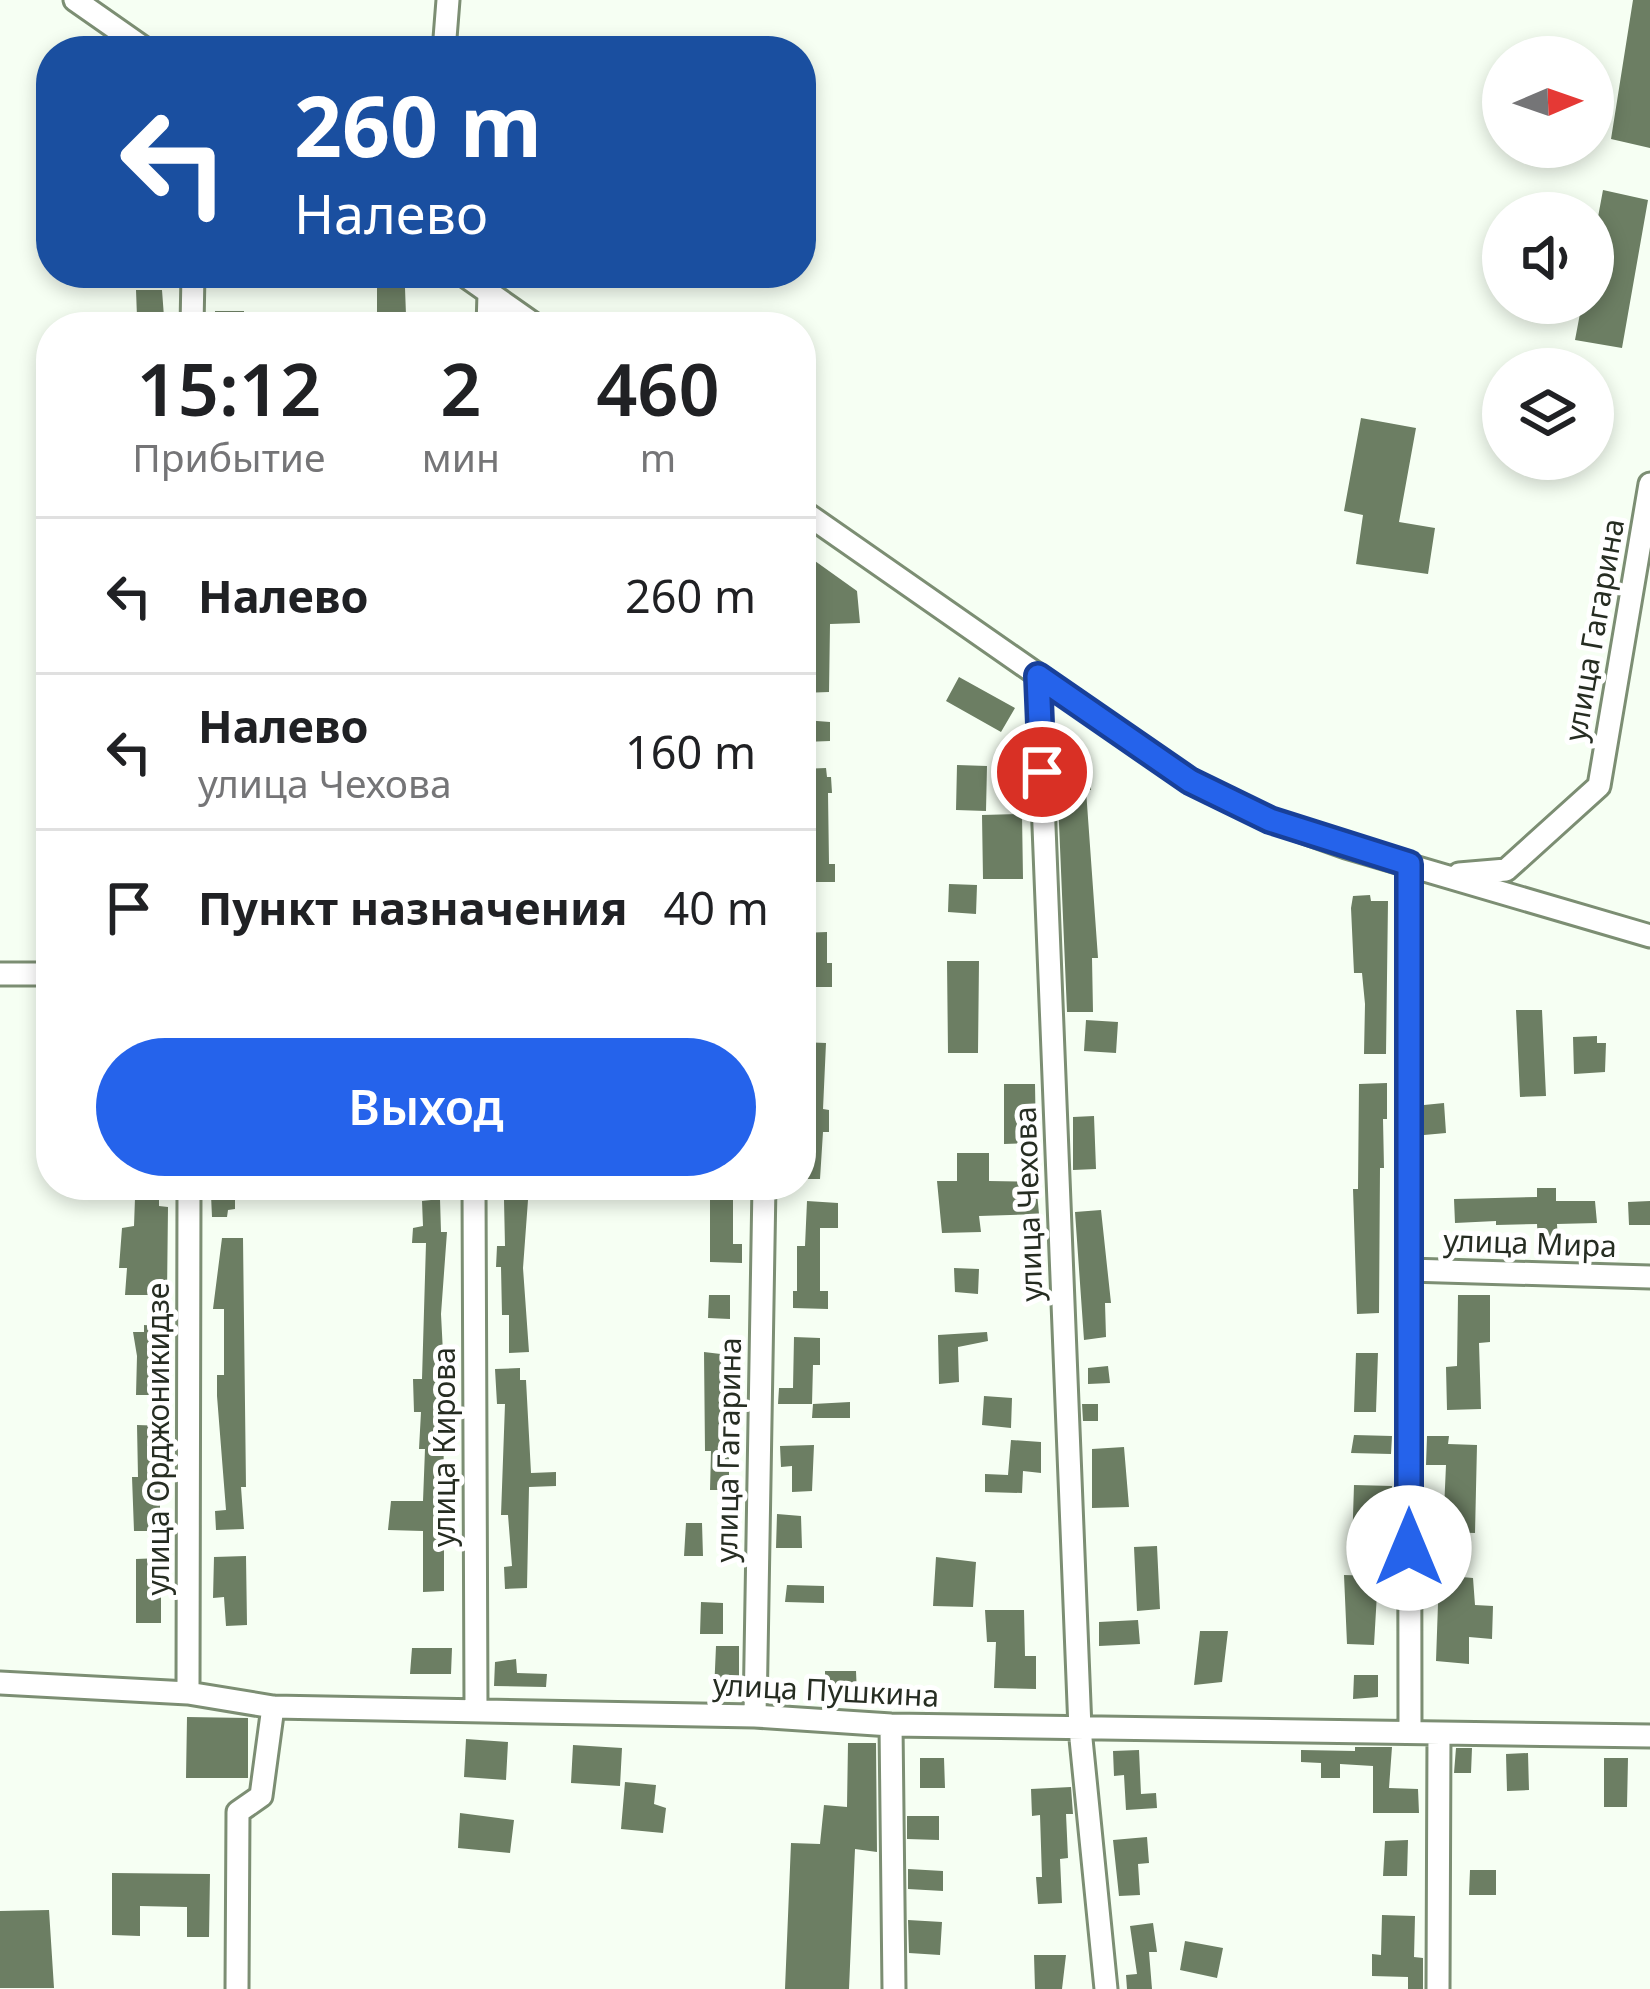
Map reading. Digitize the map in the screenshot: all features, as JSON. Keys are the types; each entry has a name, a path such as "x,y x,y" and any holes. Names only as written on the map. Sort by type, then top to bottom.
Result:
{"street":[{"path":"75,0 127,36"},
{"path":"445,36 448,0"},
{"path":"482,288 516,312"},
{"path":"488,312 489,293"},
{"name":"улица Гагарина","path":"1443,875 1506,870 1599,786 1650,484"},
{"path":"816,521 1190,781 1270,820 1650,936"},
{"name":"улица Чехова","path":"1038,676 1080,1729 1106,1989"},
{"path":"1409,864 1410,1732"},
{"path":"0,974 36,974"},
{"name":"улица Орджоникидзе","path":"188,1693 189,1200"},
{"name":"улица Кирова","path":"474,1200 476,1708"},
{"name":"улица Гагарина","path":"755,1716 764,1200"},
{"name":"улица Мира","path":"1408,1270 1650,1277"},
{"name":"улица Пушкина","path":"0,1683 188,1693 273,1707 755,1716 891,1726 1650,1736"},
{"path":"237,1989 238,1811 261,1796 273,1707"},
{"path":"891,1726 894,1989"},
{"path":"1438,1989 1439,1733"}],"building":[{"path":"1633,0 1650,0 1650,148 1614,140"},
{"path":"1614,192 1648,200 1622,348 1575,340 1578,324 1614,324"},
{"path":"377,288 405,288 406,312 377,312"},
{"path":"136,290 162,290 164,312 137,312"},
{"path":"1361,418 1416,428 1399,522 1435,528 1428,574 1356,564 1363,515 1344,511"},
{"path":"816,562 857,591 860,623 830,624 829,692 816,692"},
{"path":"959,677 1015,708 1001,732 946,701"},
{"path":"816,721 830,722 830,741 816,742"},
{"path":"1090,760 1091,790 1086,790 1098,958 1092,958 1093,1012 1067,1012 1058,800 1062,799 1061,761"},
{"path":"957,765 987,766 986,811 956,810"},
{"path":"816,768 826,768 831,777 829,864 835,864 835,882 816,882"},
{"path":"1022,814 1023,879 983,879 982,815"},
{"path":"949,884 977,885 976,914 948,912"},
{"path":"1370,895 1371,901 1388,901 1386,1054 1364,1054 1362,973 1354,973 1353,896"},
{"path":"816,932 827,932 832,987 816,987"},
{"path":"947,961 979,961 978,1053 948,1053"},
{"path":"1516,1010 1542,1010 1546,1096 1520,1097"},
{"path":"1086,1020 1118,1022 1116,1053 1084,1051"},
{"path":"1597,1036 1597,1043 1606,1043 1605,1072 1574,1074 1573,1037"},
{"path":"816,1043 826,1043 823,1109 829,1110 820,1179 816,1179"},
{"path":"1387,1083 1384,1168 1380,1168 1379,1313 1357,1314 1353,1189 1358,1189 1359,1084"},
{"path":"1004,1084 1035,1084 1036,1143 1004,1144"},
{"path":"1444,1103 1446,1133 1424,1135 1424,1105"},
{"path":"1094,1116 1096,1169 1073,1170 1073,1117"},
{"path":"957,1153 989,1153 989,1181 1036,1182 1039,1214 979,1216 981,1232 942,1233 937,1181 957,1181"},
{"path":"1537,1188 1556,1188 1556,1201 1595,1201 1597,1223 1557,1224 1558,1241 1538,1242 1537,1224 1455,1223 1454,1199 1537,1197"},
{"path":"135,1200 159,1200 159,1206 168,1207 167,1295 125,1295 127,1268 119,1268 122,1228 134,1226"},
{"path":"211,1200 235,1200 235,1209 228,1210 227,1217 212,1217"},
{"path":"440,1200 441,1232 447,1232 443,1363 438,1364 440,1426 444,1426 443,1514 454,1514 453,1544 444,1544 444,1591 423,1592 423,1531 388,1530 391,1501 423,1501 425,1449 419,1449 421,1412 414,1412 413,1379 422,1379 426,1243 412,1243 413,1228 423,1226 422,1201"},
{"path":"504,1200 528,1200 523,1268 529,1352 509,1353 509,1315 502,1315 501,1267 496,1267 497,1246 505,1246"},
{"path":"710,1200 733,1200 733,1244 742,1244 742,1263 710,1262"},
{"path":"807,1201 838,1203 838,1228 820,1228 820,1291 828,1291 828,1309 793,1308 797,1246 805,1246"},
{"path":"1650,1201 1650,1225 1629,1225 1628,1202"},
{"path":"1101,1210 1111,1303 1105,1303 1106,1337 1084,1340 1075,1212"},
{"path":"222,1238 243,1238 246,1487 241,1487 244,1529 216,1530 215,1511 226,1510 217,1396 217,1375 224,1375 224,1309 213,1309"},
{"path":"954,1268 979,1269 978,1294 955,1292"},
{"path":"709,1295 730,1295 730,1319 708,1318"},
{"path":"1458,1295 1490,1295 1490,1342 1479,1343 1481,1409 1447,1410 1446,1367 1457,1366"},
{"path":"144,1325 169,1327 168,1356 158,1356 158,1395 136,1395 133,1332 144,1332"},
{"path":"987,1332 988,1341 958,1347 959,1382 939,1384 938,1335"},
{"path":"794,1337 820,1338 820,1365 813,1365 812,1404 778,1404 779,1388 793,1388"},
{"path":"704,1352 729,1355 729,1490 710,1490"},
{"path":"1356,1353 1378,1353 1376,1412 1354,1412"},
{"path":"1108,1366 1110,1383 1088,1384 1088,1368"},
{"path":"520,1368 520,1380 526,1380 531,1473 556,1472 556,1486 529,1487 527,1588 505,1589 504,1567 512,1566 508,1515 501,1515 505,1404 497,1404 495,1369"},
{"path":"984,1396 1012,1398 1011,1428 982,1425"},
{"path":"850,1402 850,1418 812,1418 813,1404"},
{"path":"1082,1404 1098,1404 1098,1421 1083,1421"},
{"path":"137,1425 165,1426 166,1449 160,1449 160,1510 171,1510 172,1531 134,1531"},
{"path":"1354,1435 1392,1436 1391,1454 1351,1453"},
{"path":"1427,1436 1449,1436 1448,1444 1477,1445 1475,1533 1443,1532 1446,1465 1426,1465"},
{"path":"1011,1440 1041,1442 1041,1473 1023,1471 1022,1493 985,1492 985,1474 1008,1475"},
{"path":"814,1445 812,1491 792,1492 792,1466 781,1467 780,1446"},
{"path":"1124,1447 1129,1507 1092,1508 1092,1449"},
{"path":"1354,1485 1392,1486 1392,1505 1376,1505 1376,1549 1352,1548"},
{"path":"777,1514 801,1516 802,1548 776,1548"},
{"path":"686,1523 702,1523 703,1556 684,1556"},
{"path":"1157,1546 1160,1609 1137,1611 1134,1547"},
{"path":"246,1556 247,1625 226,1626 224,1597 213,1598 214,1557"},
{"path":"936,1557 976,1562 973,1607 933,1606"},
{"path":"161,1558 161,1623 136,1623 136,1559"},
{"path":"1344,1575 1378,1576 1374,1645 1347,1644"},
{"path":"1439,1575 1473,1578 1475,1605 1493,1606 1492,1639 1469,1637 1469,1664 1436,1661"},
{"path":"787,1585 824,1586 824,1603 785,1602"},
{"path":"701,1602 723,1603 723,1634 700,1634"},
{"path":"985,1610 1024,1610 1025,1656 1036,1656 1036,1689 994,1688 996,1642 987,1642"},
{"path":"1138,1620 1140,1644 1099,1646 1099,1622"},
{"path":"1200,1631 1228,1631 1222,1682 1194,1685"},
{"path":"716,1646 739,1646 739,1692 714,1692"},
{"path":"412,1648 452,1648 451,1674 410,1674"},
{"path":"516,1659 517,1673 547,1674 546,1687 494,1686 495,1662"},
{"path":"825,1671 856,1671 857,1695 825,1695"},
{"path":"1354,1675 1378,1675 1378,1697 1353,1699"},
{"path":"187,1717 248,1718 248,1778 186,1778"},
{"path":"466,1739 508,1742 506,1780 464,1777"},
{"path":"848,1743 876,1743 877,1852 855,1849 849,1989 785,1989 791,1843 820,1844 824,1805 847,1807"},
{"path":"573,1745 622,1748 620,1786 571,1783"},
{"path":"1355,1747 1392,1747 1389,1788 1418,1789 1419,1813 1373,1813 1373,1766 1340,1764 1340,1778 1321,1778 1321,1763 1301,1762 1301,1750 1355,1751"},
{"path":"1456,1748 1472,1748 1471,1773 1454,1773"},
{"path":"1139,1750 1141,1794 1156,1793 1157,1808 1126,1810 1124,1775 1114,1776 1113,1751"},
{"path":"1528,1753 1529,1790 1507,1791 1506,1754"},
{"path":"920,1758 944,1758 945,1788 920,1788"},
{"path":"1604,1758 1628,1758 1627,1807 1604,1807"},
{"path":"625,1782 656,1785 654,1804 666,1808 663,1833 621,1829"},
{"path":"1071,1787 1073,1814 1066,1814 1068,1858 1060,1859 1062,1903 1038,1904 1040,1815 1032,1816 1031,1789"},
{"path":"460,1813 514,1820 510,1853 458,1848"},
{"path":"907,1816 939,1816 939,1840 907,1839"},
{"path":"1147,1837 1149,1863 1138,1864 1140,1895 1119,1896 1113,1840"},
{"path":"1408,1840 1407,1876 1383,1876 1385,1841"},
{"path":"908,1869 943,1871 943,1891 908,1889"},
{"path":"1470,1870 1496,1870 1496,1895 1469,1895"},
{"path":"112,1873 210,1874 209,1937 187,1937 187,1907 140,1906 140,1936 112,1935"},
{"path":"49,1910 54,1988 0,1988 0,1911"},
{"path":"1382,1915 1415,1916 1414,1957 1423,1958 1423,1989 1408,1989 1408,1977 1372,1976 1372,1954 1381,1955"},
{"path":"908,1920 942,1922 940,1955 909,1953"},
{"path":"1153,1923 1157,1952 1149,1952 1152,1989 1127,1989 1126,1975 1137,1974 1130,1926"},
{"path":"1185,1941 1223,1948 1217,1978 1180,1970"},
{"path":"1034,1955 1066,1955 1062,1989 1035,1989"}],"route":[{"path":"1042,772 1038,676 1190,781 1270,820 1409,864 1409,1548"}]}
